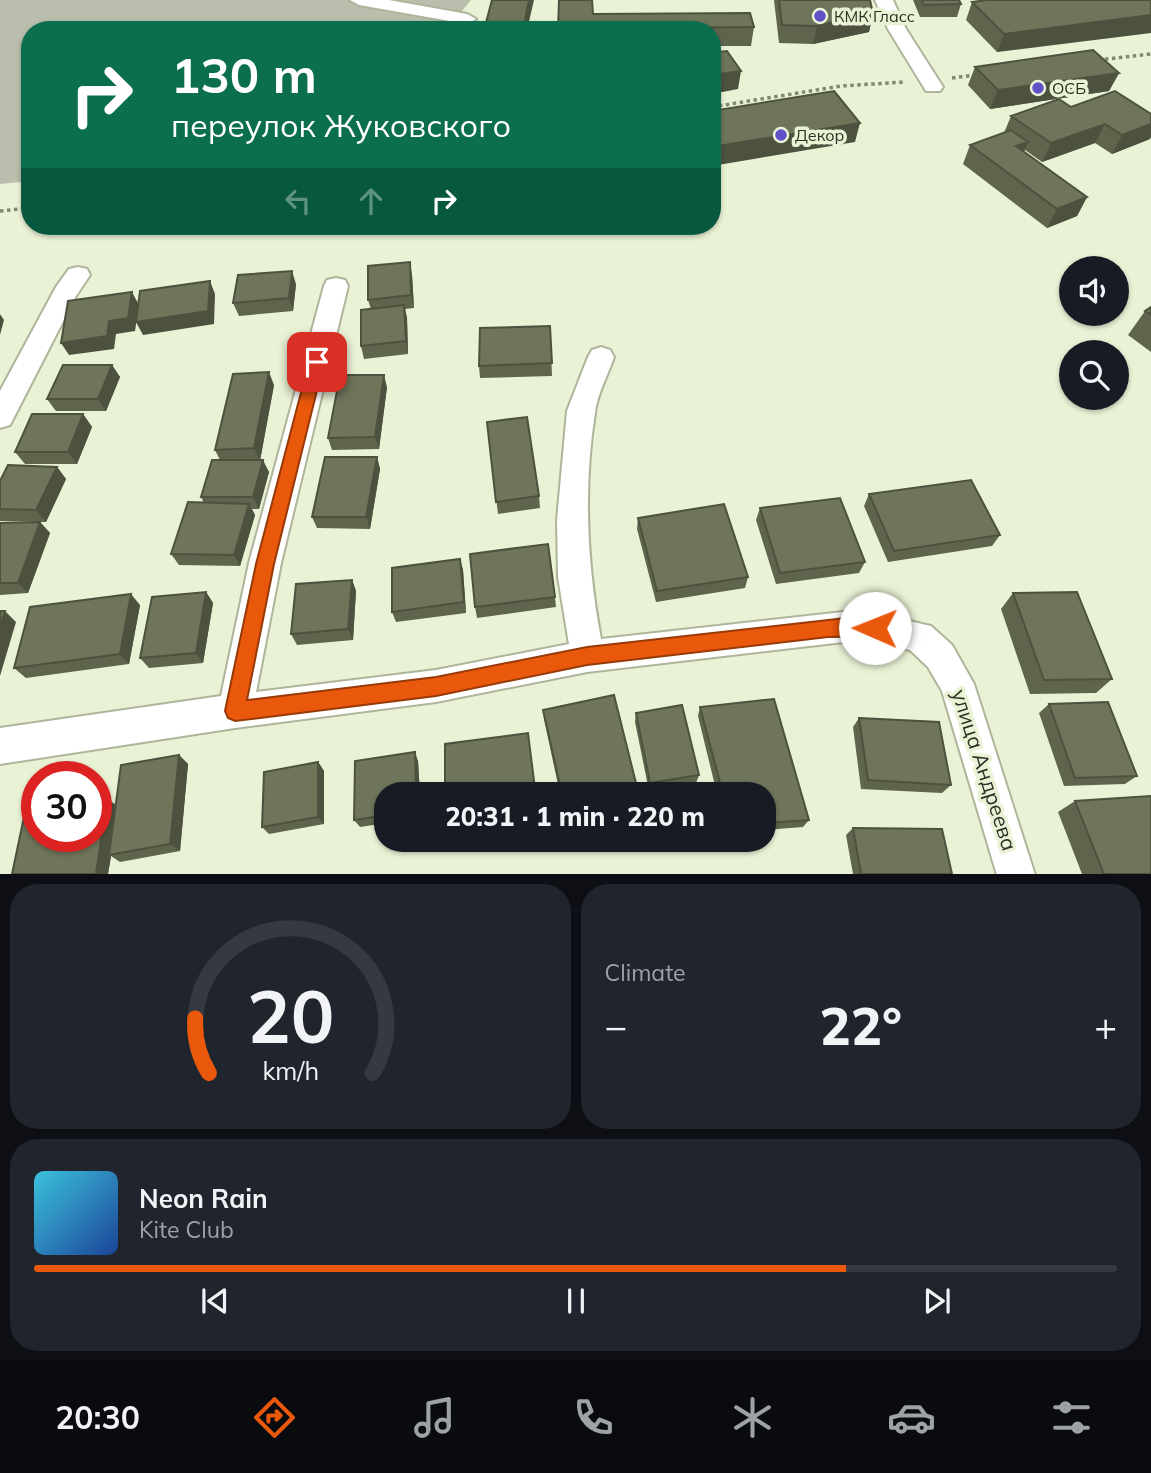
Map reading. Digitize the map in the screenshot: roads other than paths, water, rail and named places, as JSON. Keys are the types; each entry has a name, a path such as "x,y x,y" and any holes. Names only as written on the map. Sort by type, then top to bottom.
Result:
{"street":[{"path":"359,0 467,19"},
{"path":"884,0 897,29 930,83"},
{"path":"0,417 65,293 78,275"},
{"path":"235,711 265,564 336,286"},
{"path":"0,746 235,711 436,686 587,656 574,577 572,520 579,422 600,357"},
{"name":"улица Андреева","path":"587,656 861,625 919,637 940,656 957,684 1016,874"}],"place":[{"name":"КМК Гласс","path":"820,16"},
{"name":"ОСБ","path":"1038,88"},
{"name":"Декор","path":"781,135"}]}
